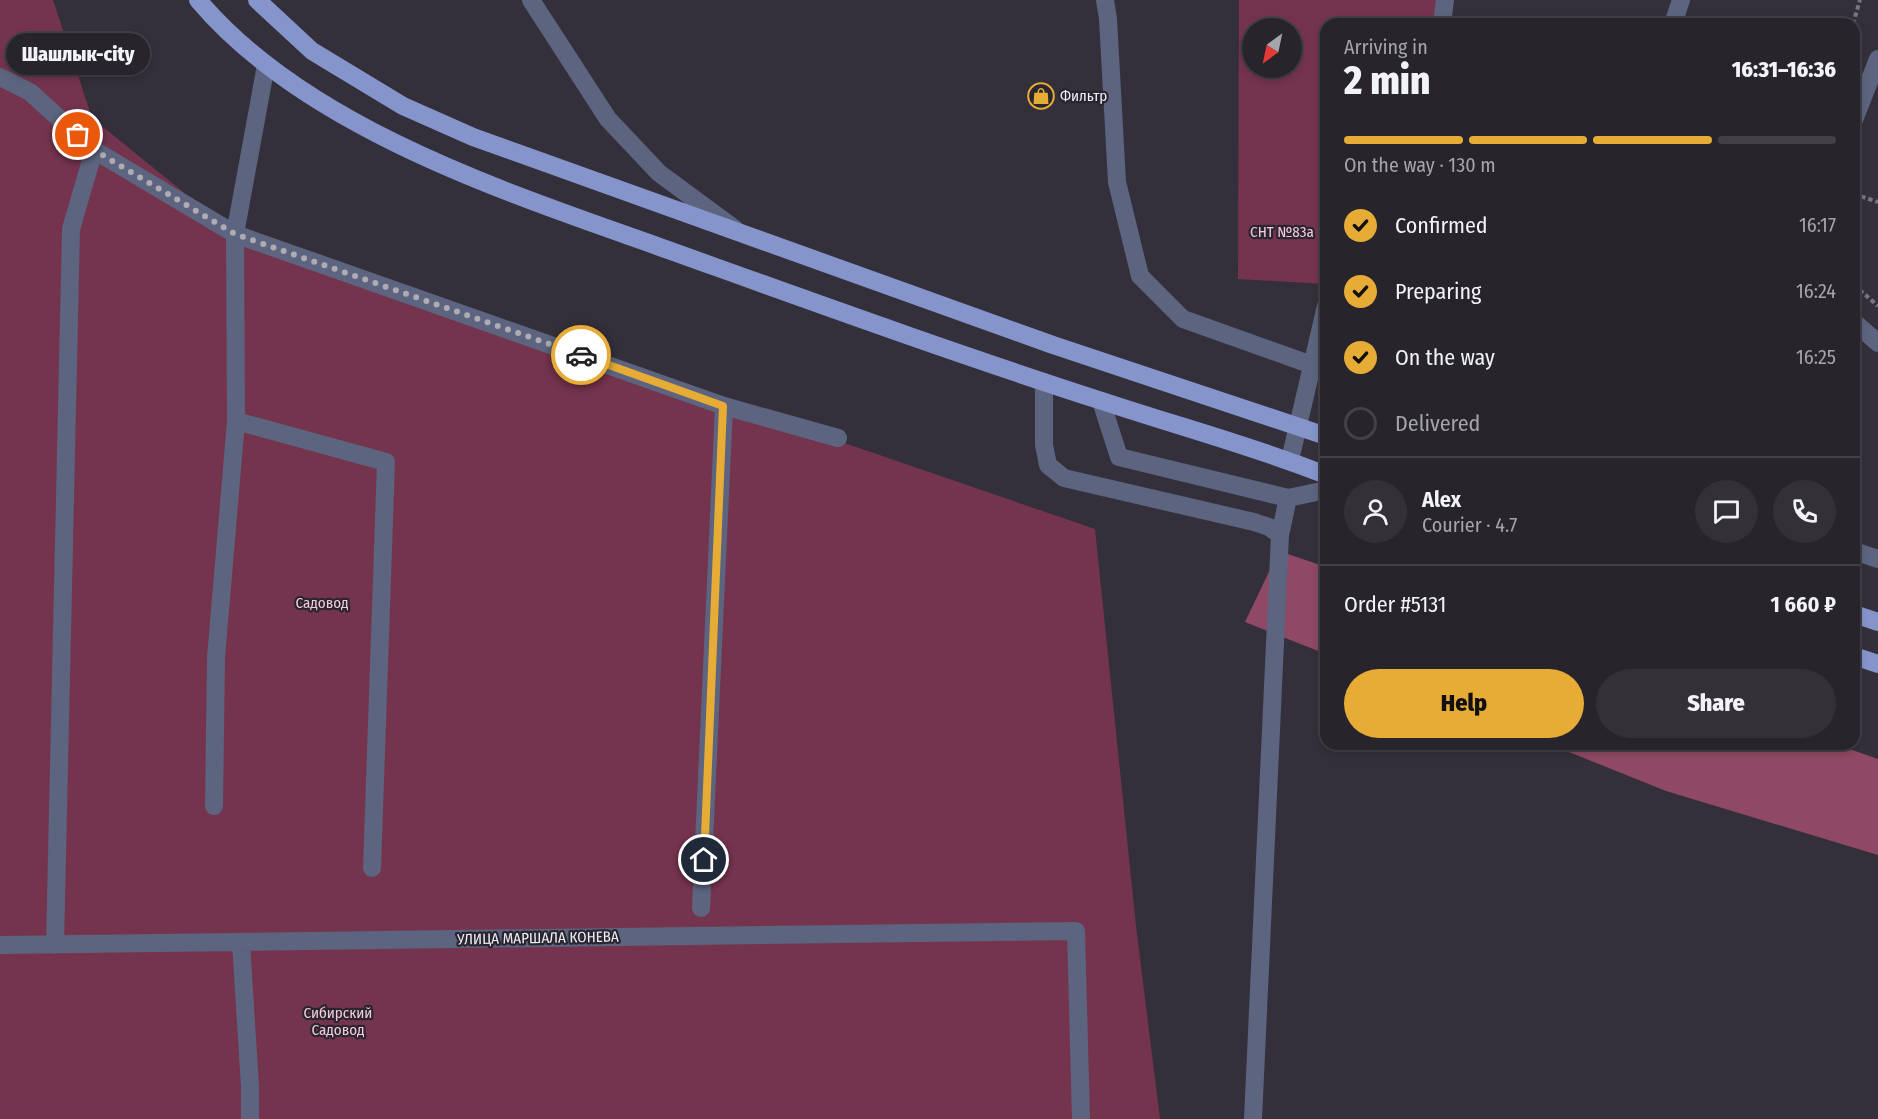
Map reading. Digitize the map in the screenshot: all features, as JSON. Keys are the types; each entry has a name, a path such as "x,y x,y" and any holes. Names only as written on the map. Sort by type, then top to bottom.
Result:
{"main road":[{"path":"198,0 266,66 332,107 422,157 605,228 1101,401 1290,460 1320,472"},
{"path":"257,0 312,51 403,106 473,137 746,237 1053,345 1320,434"},
{"path":"1860,616 1878,622"},
{"path":"1860,658 1878,664"}],"street":[{"path":"531,0 608,119 659,173 746,237"},
{"path":"1105,0 1117,182 1140,276 1183,319 1319,368 1290,460"},
{"path":"1443,18 1445,0"},
{"path":"1675,18 1681,0"},
{"path":"1860,105 1878,59"},
{"path":"214,806 216,658 236,421 235,234 266,66"},
{"path":"0,77 30,92 94,150 235,234 723,406 838,438"},
{"path":"56,945 71,230 94,150"},
{"path":"1860,327 1878,343"},
{"path":"1044,381 1044,445 1048,465 1064,478 1254,522 1269,527 1280,535"},
{"path":"1101,401 1119,457 1288,498 1320,491"},
{"path":"701,908 723,406"},
{"path":"236,421 386,462 372,868"},
{"path":"1253,1119 1280,535 1288,498"},
{"path":"1860,553 1878,559"},
{"name":"УЛИЦА МАРШАЛА КОНЕВА","path":"0,945 1076,931 1081,1119"},
{"path":"241,943 250,1088 249,1119"}],"path":[{"path":"1855,18 1860,0"},
{"path":"1860,196 1878,202"},
{"path":"1860,290 1878,306"}],"green space":[{"name":"Садовод","path":"0,0 53,0 92,118 235,234 1095,529 1136,926 1160,1119 0,1119"},
{"name":"СНТ №83а","path":"1239,0 1439,0 1437,18 1320,18 1320,284 1238,279"}],"shaded area":[{"path":"1279,551 1320,565 1320,652 1245,622"},
{"path":"1564,750 1852,750 1878,759 1878,855 1666,791"}],"way so far":[{"path":"78,135 94,150 235,234 581,355"}],"place":[{"name":"Фильтр","path":"1041,96"},
{"name":"Шашлык-city","path":"78,135"}],"route":[{"path":"581,355 723,406 704,860"}],"park label":[{"name":"Сибирский Садовод","path":"338,1022"}]}
